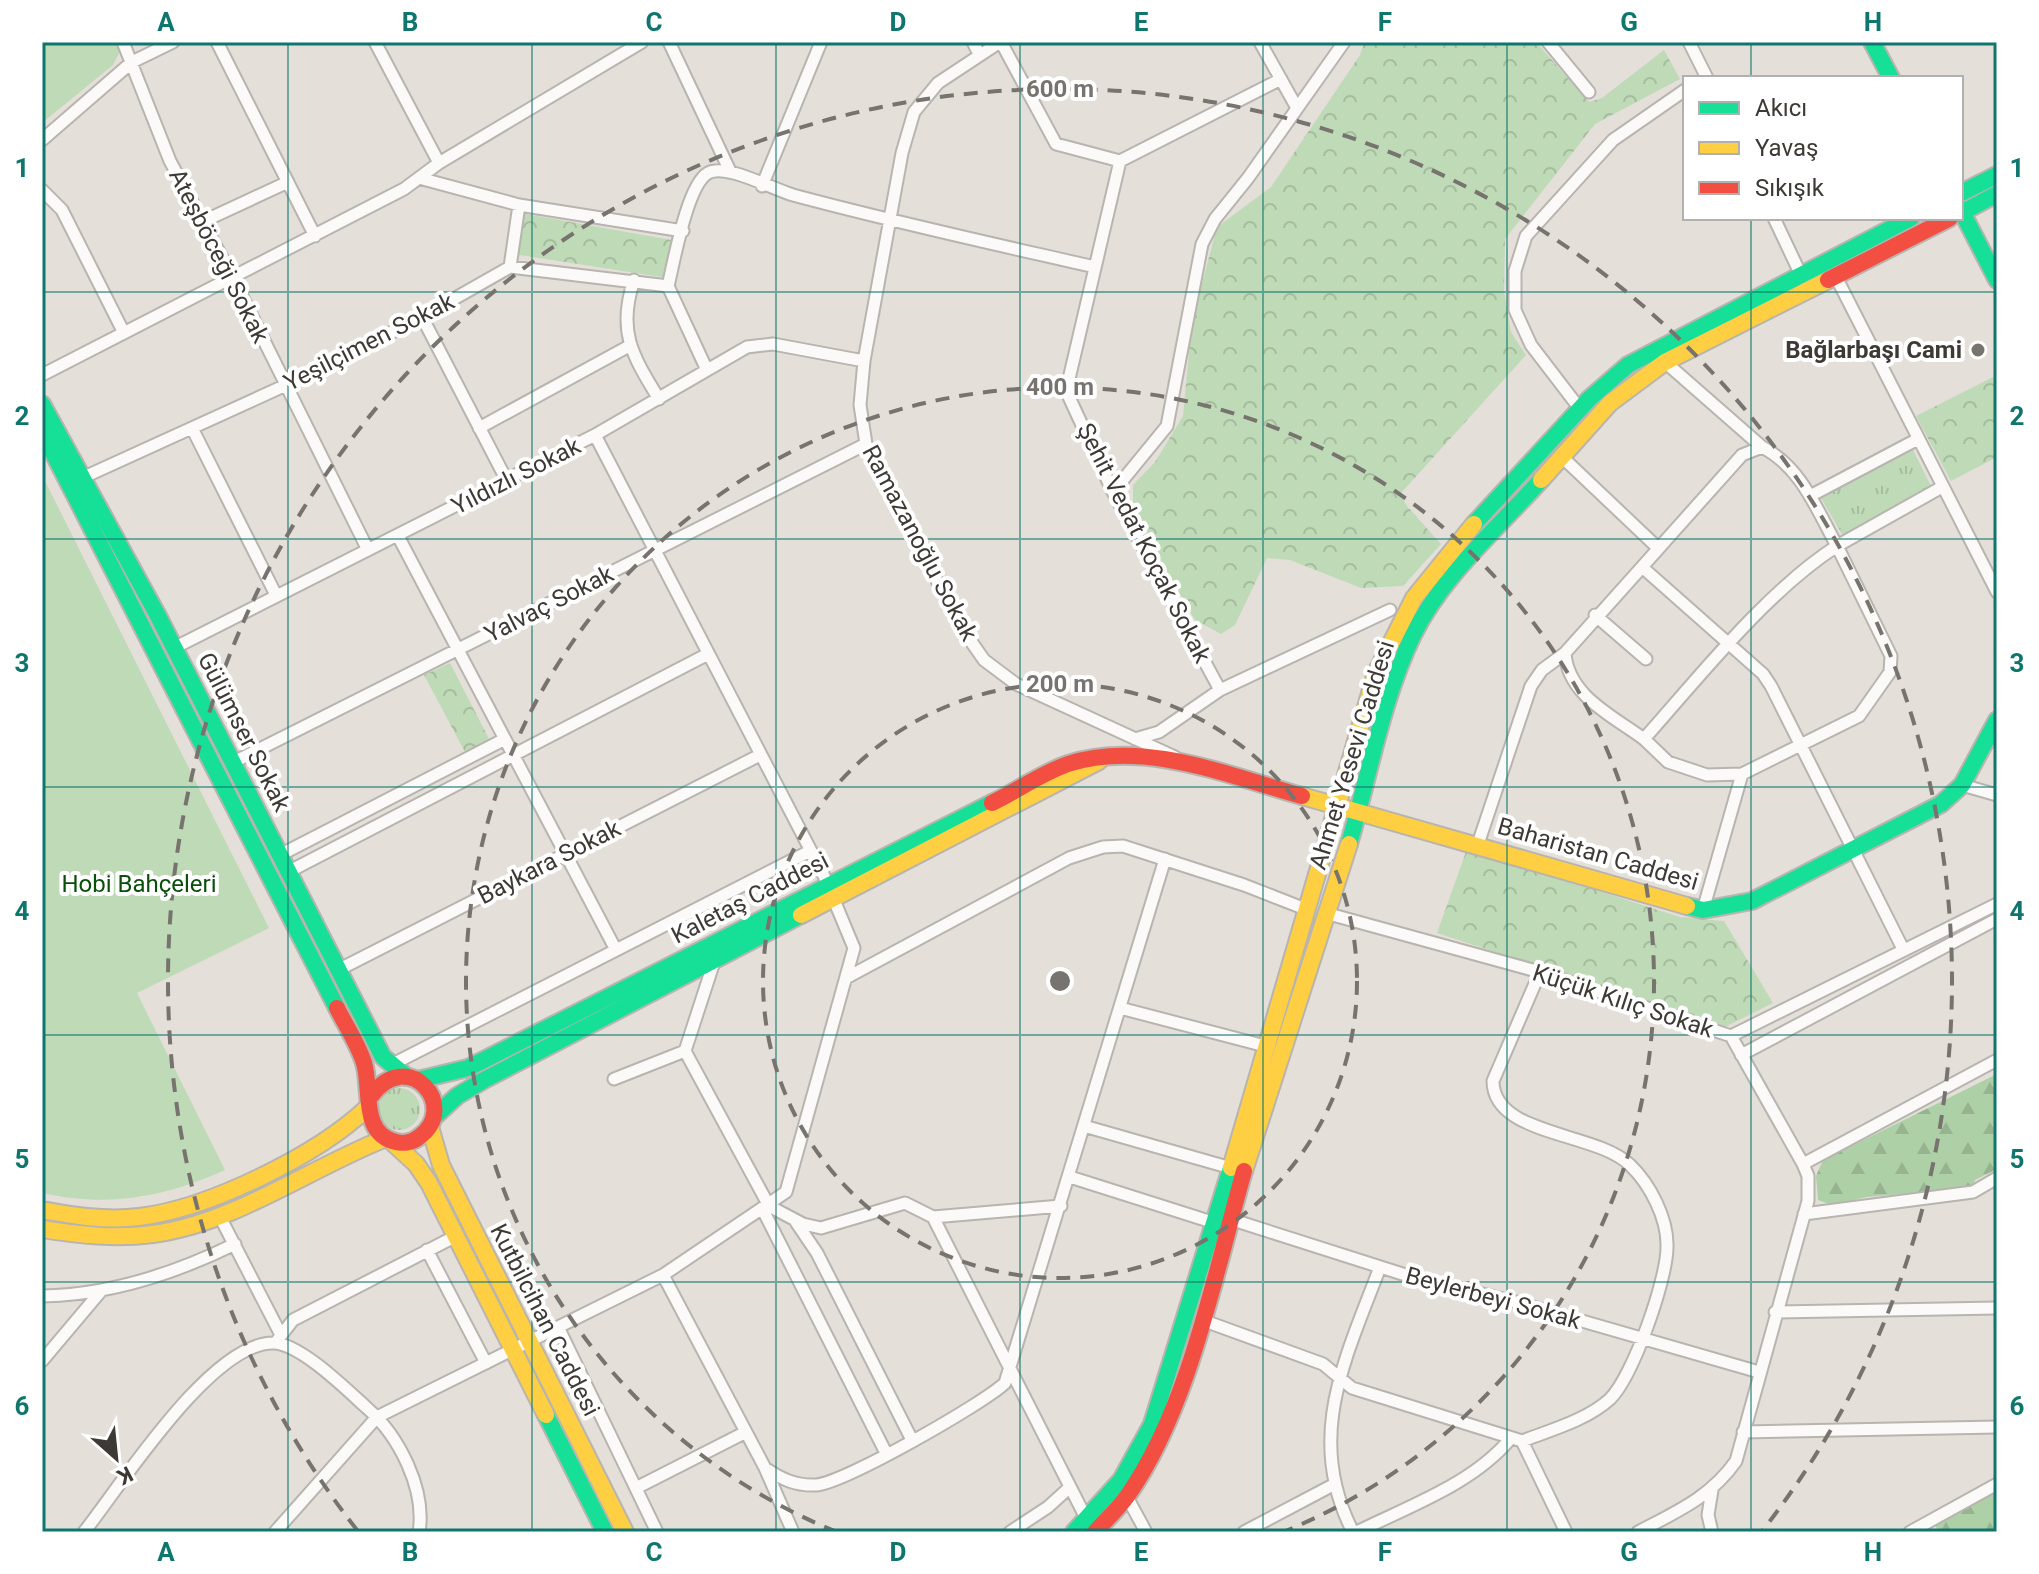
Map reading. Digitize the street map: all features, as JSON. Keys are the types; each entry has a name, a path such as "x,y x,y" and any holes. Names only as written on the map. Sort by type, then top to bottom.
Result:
{"street":[{"name":"Ateşböceği Sokak","path":"123,42 170,161 204,221 368,550"},
{"path":"42,140 132,62 173,42"},
{"path":"217,42 315,236"},
{"path":"375,42 439,163"},
{"path":"42,375 315,236 419,178 642,42"},
{"path":"669,42 729,169 762,186 888,221 1095,267"},
{"path":"762,186 821,42"},
{"path":"973,42 979,54"},
{"path":"1000,42 1056,144 1120,161 1281,79"},
{"name":"Ramazanoğlu Sokak","path":"1000,42 938,83 914,112 888,221 864,361 860,405 866,444 961,627 984,660 1016,684 1195,766"},
{"path":"1260,42 1297,108"},
{"path":"1113,492 1167,426 1202,244 1215,219 1344,42"},
{"path":"1548,42 1589,92"},
{"path":"1689,42 1705,76"},
{"path":"1872,42 1890,76"},
{"path":"1580,409 1531,345 1515,310 1515,271 1526,236 1613,140 1683,91"},
{"name":"Şehit Vedat Koçak Sokak","path":"1120,161 1069,379 1069,397 1113,492 1220,690"},
{"path":"706,368 668,286 691,197 704,175 729,169"},
{"path":"1963,192 1997,175"},
{"path":"419,178 519,205 683,231"},
{"path":"204,221 288,182"},
{"path":"42,190 62,210 124,333"},
{"name":"Ahmet Yesevi Caddesi","path":"1963,211 1997,194"},
{"path":"519,205 510,267 668,286"},
{"path":"1775,220 1800,273"},
{"name":"Ahmet Yesevi Caddesi","path":"1074,1532 1091,1526 1127,1497 1153,1454 1170,1415 1202,1320 1231,1168 1269,1047 1376,673 1414,598 1446,555 1580,409 1628,365 1907,220"},
{"name":"Ahmet Yesevi Caddesi","path":"1091,1526 1152,1424 1329,914 1398,674 1414,633 1445,586 1610,403 1665,362 1945,220"},
{"path":"1963,220 1997,280"},
{"name":"Yeşilçimen Sokak","path":"82,478 286,385 422,317 510,267"},
{"path":"1835,275 1997,592"},
{"path":"634,280 624,309 631,345 659,399"},
{"path":"422,317 507,481"},
{"name":"Yıldızlı Sokak","path":"174,648 507,481 659,399 706,368 760,344 864,361"},
{"path":"479,428 631,345"},
{"path":"1565,653 1566,669 1575,688 1644,739 1668,762 1707,775 1742,774 1859,716 1890,672 1891,656 1810,496 1780,457 1762,447 1665,362"},
{"name":"Gülümser Sokak","path":"42,404 174,648 383,1057 412,1078"},
{"path":"192,428 276,595"},
{"path":"42,431 338,1006 363,1059 374,1128 388,1140"},
{"path":"275,1532 377,1417 663,1275 786,1192 854,948 832,892 595,435"},
{"path":"1810,496 1918,439"},
{"name":"Yalvaç Sokak","path":"232,763 866,444"},
{"path":"1478,844 1531,686 1542,670 1565,653 1595,615 1742,455 1762,447"},
{"path":"1561,456 1658,548"},
{"path":"1644,739 1728,646 1813,561 1942,487"},
{"path":"398,536 616,950"},
{"path":"1642,567 1763,674 1903,949"},
{"path":"1135,739 1159,732 1220,690 1390,610"},
{"path":"1595,615 1646,659"},
{"path":"288,872 708,654"},
{"name":"Baharistan Caddesi","path":"1359,812 1703,910 1752,901 1931,811 1962,785 1997,720"},
{"path":"280,855 505,739"},
{"name":"Baykara Sokak","path":"338,970 760,755"},
{"name":"Kaletaş Caddesi","path":"432,1122 457,1096 484,1080 714,962 832,892 1057,769 1104,758 1139,755 1195,766 1359,812"},
{"path":"1703,910 1742,774"},
{"path":"1962,785 1997,795"},
{"path":"846,978 1069,858 1103,847 1123,846 1308,910"},
{"path":"391,1065 810,851"},
{"path":"765,1468 782,1480 818,1485 912,1440 993,1395 1011,1371 1165,859"},
{"name":"Kaletaş Caddesi","path":"412,1078 468,1068 832,892"},
{"path":"1731,1036 1997,904"},
{"name":"Küçük Kılıç Sokak","path":"1329,914 1540,972 1731,1036 1803,1164 1808,1176 1804,1214 1736,1461 1712,1490 1638,1532"},
{"path":"1741,1055 1997,919"},
{"path":"714,962 685,1051 886,1453"},
{"path":"1380,1267 1339,1377 1329,1437 1333,1485 1355,1532 1467,1476 1517,1440 1592,1412 1624,1382 1642,1338 1668,1247 1658,1205 1630,1164 1613,1153 1513,1116 1495,1099 1493,1081 1540,972"},
{"path":"1120,1008 1269,1047"},
{"path":"614,1079 685,1051"},
{"path":"1803,1164 1997,1060"},
{"path":"42,1210 75,1218 114,1220 167,1214 210,1201 347,1129 386,1080 412,1078 432,1096 432,1122 413,1141 388,1140 332,1158 219,1215 168,1232 116,1237 42,1229"},
{"name":"Kutbilcihan Caddesi","path":"432,1122 441,1165 605,1532"},
{"path":"1084,1126 1231,1168"},
{"name":"Kutbilcihan Caddesi","path":"388,1140 423,1174 625,1532"},
{"name":"Beylerbeyi Sokak","path":"1070,1177 1759,1372"},
{"path":"1804,1214 1973,1192 1997,1178"},
{"path":"766,1208 821,1228 905,1203 933,1217 1061,1206"},
{"path":"219,1215 278,1339 310,1360 377,1417 413,1478 423,1513 419,1532"},
{"path":"933,1217 1091,1526"},
{"path":"795,1220 817,1253 912,1440"},
{"path":"84,1532 205,1378 233,1355 278,1339 293,1320 456,1236"},
{"path":"42,1296 101,1291 192,1265 235,1244"},
{"path":"427,1250 486,1363"},
{"path":"663,1275 765,1468 793,1532"},
{"path":"42,1361 101,1291"},
{"path":"1775,1312 1997,1308"},
{"path":"1202,1320 1323,1364 1352,1388 1383,1400 1517,1440 1566,1532"},
{"path":"558,1327 657,1532"},
{"path":"1743,1432 1997,1427"},
{"path":"636,1488 746,1432"},
{"path":"1910,1532 1929,1527 1997,1484"},
{"path":"1244,1532 1333,1485"},
{"path":"1010,1532 1048,1507 1070,1487"},
{"path":"1712,1490 1708,1515 1712,1532"},
{"path":"1127,1497 1146,1532"}],"green space":[{"path":"42,42 115,42 120,51 113,65 42,123"},
{"path":"1364,42 1536,42 1589,102 1602,98 1664,50 1680,79 1595,124 1505,239 1504,291 1511,332 1526,355 1401,493 1406,505 1441,544 1403,586 1361,588 1290,560 1267,558 1235,625 1221,634 1195,620 1133,513 1133,485 1155,462 1183,416 1192,321 1217,227 1271,187 1360,55"},
{"path":"520,213 677,241 668,278 513,254"},
{"path":"1997,375 1997,457 1951,481 1916,416"},
{"path":"1913,450 1931,486 1843,536 1821,498"},
{"name":"Hobi Bahçeleri","path":"42,475 269,928 137,993 225,1170 180,1187 136,1197 90,1200 42,1193"},
{"path":"450,663 489,739 465,752 424,675"},
{"path":"1467,849 1680,917 1724,921 1773,1003 1725,1027 1437,933"},
{"path":"1997,1074 1997,1169 1975,1180 1973,1188 1867,1197 1832,1205 1818,1200 1816,1176 1823,1160"},
{"path":"399,1088 414,1094 420,1109 414,1124 399,1130 384,1124 378,1109 384,1094"},
{"path":"1997,1492 1997,1532 1938,1532 1935,1524"}],"traffic: fast":[{"path":"1872,42 1890,76"},
{"path":"1963,192 1997,175"},
{"path":"1963,212 1997,194"},
{"path":"1963,214 1997,280"},
{"path":"1474,524 1589,399 1628,365 1907,220"},
{"path":"42,404 157,614 383,1057 407,1077"},
{"path":"42,431 337,1008"},
{"path":"1349,844 1384,711 1413,635 1425,613 1455,573 1541,480"},
{"path":"1687,906 1703,910 1752,901 1941,804 1962,785 1997,720"},
{"path":"418,1080 468,1068 992,803"},
{"path":"434,1117 457,1096 484,1080 801,915"},
{"path":"1074,1532 1121,1480 1152,1424 1231,1168"},
{"path":"546,1415 605,1532"}],"traffic: slow":[{"path":"1541,480 1610,403 1665,362 1828,280"},
{"path":"1231,1168 1376,673 1414,598 1474,524"},
{"path":"801,915 1099,761"},
{"path":"1302,796 1687,906"},
{"path":"1244,1171 1349,844"},
{"path":"42,1210 90,1217 127,1218 167,1212 197,1203 292,1161 347,1125 368,1107"},
{"path":"430,1127 441,1165 625,1532"},
{"path":"42,1229 84,1235 125,1236 183,1228 243,1207 386,1138"},
{"path":"391,1141 416,1164 429,1183 546,1415"}],"traffic: jam":[{"path":"1828,280 1946,220"},
{"path":"992,803 1068,764 1097,757 1126,756 1186,763 1302,796"},
{"path":"337,1008 364,1063 372,1120 377,1130 385,1137 405,1143 417,1139 431,1125 434,1111 432,1097 425,1086 414,1079 400,1077 385,1082 371,1096"},
{"path":"1095,1532 1128,1495 1168,1422 1198,1339 1244,1171"}],"place":[{"name":"Bağlarbaşı Cami","path":"1978,350"}]}
